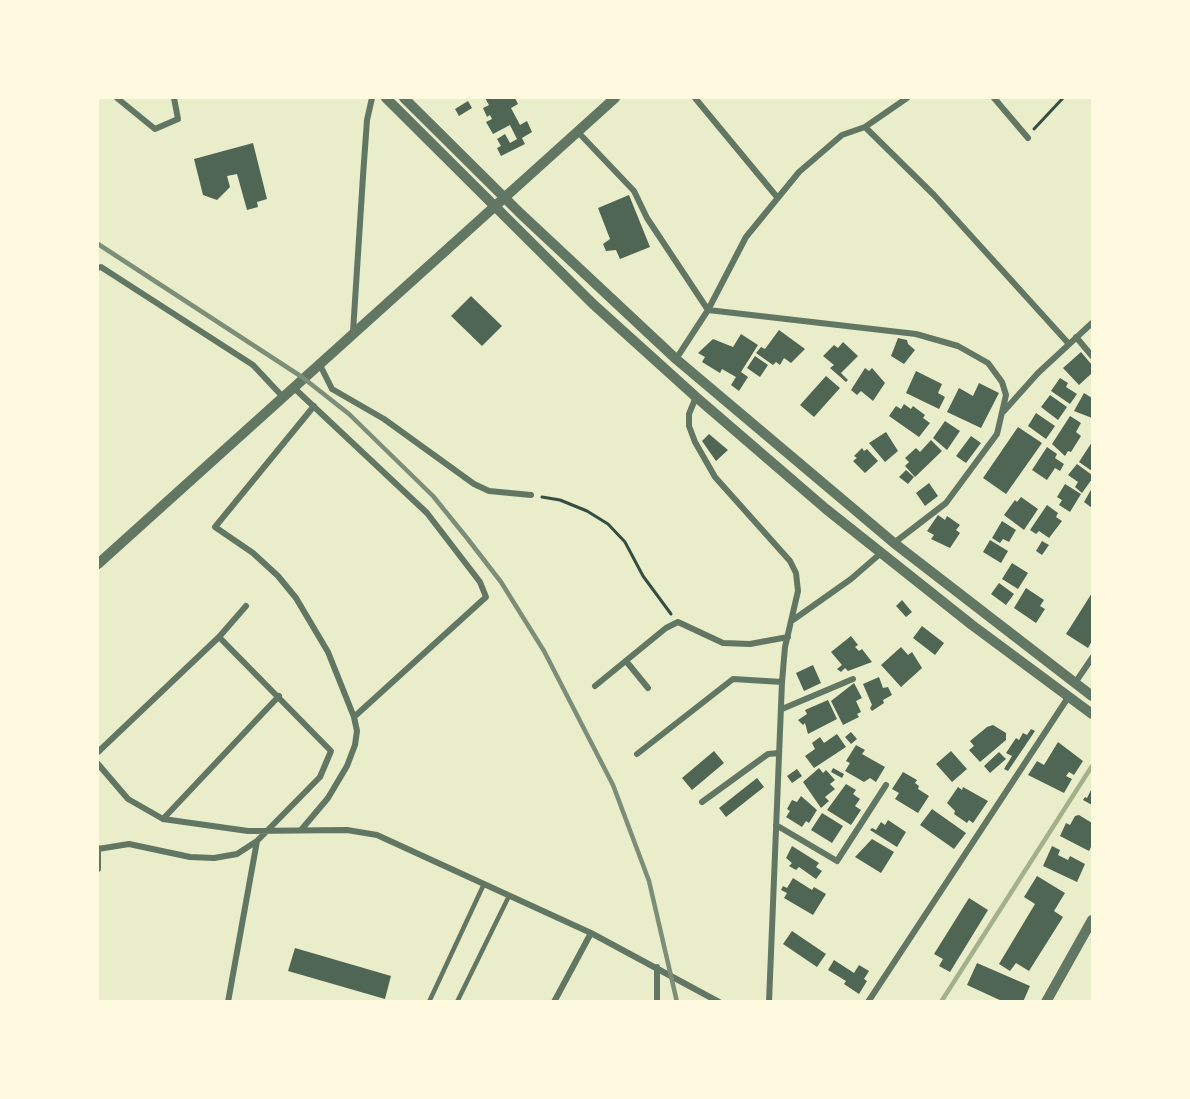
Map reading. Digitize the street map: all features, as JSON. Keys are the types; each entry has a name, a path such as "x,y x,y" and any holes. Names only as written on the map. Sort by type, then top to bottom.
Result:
{"street":[{"path":"117,98 155,129 178,119 174,98"},
{"path":"352,332 367,120 372,98"},
{"path":"386,98 593,304 696,397 881,553 1092,714"},
{"path":"98,564 352,332 615,98"},
{"path":"695,98 777,197"},
{"path":"676,359 708,310 746,237 777,197 842,135 865,127 907,98"},
{"path":"994,98 1028,138"},
{"path":"408,99 504,197 676,359 894,543 1092,696"},
{"path":"865,127 934,195 1069,344"},
{"path":"577,131 634,191 647,218 708,310 916,334 958,346 988,363 1002,382 1006,396 997,434 946,502 894,543"},
{"path":"98,268 101,267 253,365 282,396"},
{"path":"1004,412 1038,373 1092,323"},
{"path":"1076,337 1092,356"},
{"path":"319,363 332,389 384,418 474,484 489,491 531,495"},
{"path":"293,386 427,513 480,582 486,597 354,717"},
{"path":"696,397 689,414 689,426 707,465 778,547 796,573 798,591 782,682 769,1002"},
{"path":"301,830 328,798 347,766 355,745 357,730 354,717 328,652 296,598 278,576 253,553 215,527 314,406"},
{"path":"793,620 851,579 881,553"},
{"path":"98,752 219,637 246,606"},
{"path":"596,686 666,628 678,622 723,643 750,644 788,638"},
{"path":"98,869 98,849 129,844 190,857 214,858 237,854 268,831 320,777 331,750 219,637"},
{"path":"1075,683 1092,658"},
{"path":"626,661 648,688"},
{"path":"637,754 733,679 782,682"},
{"path":"782,709 853,679"},
{"path":"163,819 279,696"},
{"path":"868,1002 1069,696"},
{"path":"702,802 768,754 779,753"},
{"path":"98,764 128,799 163,819 224,829 347,830 377,835 591,933 719,1002"},
{"path":"776,825 837,861 886,785"},
{"path":"228,1002 256,841"},
{"path":"1046,1002 1092,920"},
{"path":"554,1002 591,933"},
{"path":"657,967 657,1002"}],"lane":[{"path":"429,1002 484,884"},
{"path":"457,1002 509,896"}],"path":[{"path":"1028,138 1063,98"},
{"path":"531,495 560,500 587,511 608,524 625,542 643,576 678,622"}],"building":[{"path":"485,98 515,98 518,104 511,108 520,125 527,121 532,132 522,138 525,144 501,156 497,148 501,146 497,139 505,134 510,143 517,139 510,125 493,134 486,122 492,119 490,115 487,117 483,108 489,105"},
{"path":"468,101 472,108 459,116 455,109"},
{"path":"253,143 267,199 257,202 258,207 247,210 237,174 227,176 230,187 217,200 203,195 194,159"},
{"path":"629,195 650,247 620,259 616,250 606,251 603,244 610,239 598,208"},
{"path":"471,296 502,326 482,346 451,316"},
{"path":"779,330 805,349 791,363 784,358 780,365 776,362 773,365 756,353 761,347 765,349"},
{"path":"741,334 758,345 741,372 748,377 739,391 731,385 736,377 722,369 720,373 702,362 705,357 698,353 713,339 733,347"},
{"path":"898,338 907,340 915,350 904,364 891,356"},
{"path":"843,342 858,356 841,373 848,380 846,382 830,368 834,365 823,356 834,345 838,348"},
{"path":"1081,352 1092,365 1092,373 1079,385 1063,368"},
{"path":"755,356 768,365 760,377 747,368"},
{"path":"865,368 869,371 872,368 885,383 873,401 861,391 857,395 851,390"},
{"path":"916,371 942,384 938,393 945,397 939,409 906,393"},
{"path":"826,376 840,388 814,417 800,405"},
{"path":"1060,378 1068,383 1066,387 1077,394 1070,404 1051,391"},
{"path":"979,383 999,393 981,428 947,412 959,388 973,396"},
{"path":"1084,393 1092,398 1092,418 1074,411"},
{"path":"1050,395 1067,407 1058,420 1041,407"},
{"path":"904,404 911,409 913,406 925,415 923,418 930,423 919,437 889,416 896,406 901,409"},
{"path":"1036,413 1055,426 1046,439 1028,426"},
{"path":"1070,416 1081,423 1076,432 1081,436 1071,452 1068,451 1065,456 1052,444"},
{"path":"945,421 960,431 947,450 933,438"},
{"path":"1018,427 1042,443 1006,494 983,478"},
{"path":"886,432 898,451 885,462 869,443"},
{"path":"709,434 728,450 716,461 702,441"},
{"path":"971,436 981,443 966,463 956,456"},
{"path":"931,440 942,451 915,477 905,466 909,462 905,458 916,448 920,452"},
{"path":"1092,442 1092,471 1079,462"},
{"path":"1047,447 1057,454 1055,458 1064,464 1060,471 1055,468 1047,480 1032,470"},
{"path":"862,448 864,451 867,449 878,461 865,473 853,461 857,458 854,456"},
{"path":"1077,464 1092,475 1092,479 1082,493 1075,487 1078,482 1068,475"},
{"path":"906,470 914,477 908,484 899,477"},
{"path":"929,483 938,496 925,506 916,493"},
{"path":"1065,484 1081,494 1070,512 1059,505 1062,500 1057,497"},
{"path":"1092,488 1092,508 1084,502"},
{"path":"1021,497 1038,509 1024,530 1004,515 1015,500 1017,502"},
{"path":"1047,505 1058,513 1056,517 1062,521 1049,538 1039,531 1036,534 1030,530"},
{"path":"938,515 945,520 947,516 960,525 956,530 960,533 950,548 931,539 934,535 927,531"},
{"path":"1002,521 1016,530 1009,542 1003,539 1000,543 992,538"},
{"path":"990,540 1008,551 1001,563 983,552"},
{"path":"1042,541 1049,545 1042,555 1036,551"},
{"path":"1012,563 1028,573 1018,589 1002,579"},
{"path":"999,583 1014,594 1006,605 991,594"},
{"path":"1026,588 1044,600 1040,606 1045,609 1036,623 1014,608"},
{"path":"1092,593 1092,641 1088,648 1066,634"},
{"path":"902,600 912,612 906,617 896,606"},
{"path":"922,626 944,643 935,655 913,638"},
{"path":"851,636 858,645 855,647 859,651 862,649 872,662 848,671 845,668 841,672 837,669 842,665 831,652"},
{"path":"901,647 908,655 912,652 922,668 901,687 881,665"},
{"path":"813,665 821,683 804,691 796,673"},
{"path":"879,677 883,688 888,687 892,695 872,711 870,708 872,705 863,684"},
{"path":"854,683 862,698 856,701 861,712 857,714 859,717 843,725 831,701"},
{"path":"828,700 837,719 808,734 805,723 803,725 798,720 807,714 805,710"},
{"path":"993,725 1006,733 1006,740 980,762 969,750 974,746 970,741"},
{"path":"1031,729 1035,731 1008,771 1004,769 1012,756 1006,753 1016,738 1019,740 1023,733 1027,735"},
{"path":"851,732 857,739 851,744 845,737"},
{"path":"837,734 846,747 814,768 805,756 815,749 812,743 820,737 824,743"},
{"path":"1058,742 1083,761 1074,775 1069,772 1066,776 1072,779 1064,793 1028,775 1037,761 1044,765"},
{"path":"856,745 865,750 862,754 885,767 876,782 870,778 864,782 845,771 850,763 846,761"},
{"path":"714,751 724,763 692,790 682,778"},
{"path":"951,751 967,769 952,782 936,764"},
{"path":"999,752 1006,759 990,773 984,766"},
{"path":"819,768 823,773 826,770 835,780 830,784 835,789 825,797 829,801 821,808 803,782"},
{"path":"833,768 844,774 842,778 831,772"},
{"path":"797,769 802,776 792,783 787,776"},
{"path":"903,772 917,780 915,783 919,786 918,789 929,796 918,813 895,799 899,793 892,789"},
{"path":"757,778 764,787 726,817 719,808"},
{"path":"846,784 856,790 853,794 860,799 855,806 861,810 851,825 827,810"},
{"path":"958,787 962,790 963,787 988,801 973,823 969,820 967,823 954,814 955,811 947,803"},
{"path":"1092,788 1092,805 1083,800 1087,798"},
{"path":"801,796 817,810 809,823 806,821 802,827 786,817 792,800 797,802"},
{"path":"932,809 966,833 954,849 920,825"},
{"path":"822,813 843,826 832,843 811,830"},
{"path":"1079,815 1092,823 1092,845 1089,851 1060,836 1066,823 1070,825 1075,816"},
{"path":"888,820 906,832 897,847 870,830 872,828 876,830 881,822 885,825"},
{"path":"872,839 894,852 881,873 855,857"},
{"path":"792,846 819,863 816,867 822,871 816,879 799,867 796,870 789,866 792,863 786,858"},
{"path":"1052,846 1060,850 1058,855 1068,860 1070,856 1085,864 1077,882 1043,866"},
{"path":"1037,876 1065,893 1054,911 1063,917 1029,971 1016,963 1010,971 999,964 1035,904 1024,897"},
{"path":"793,878 812,890 814,887 826,894 813,915 784,898 787,893 781,890 783,886 787,888"},
{"path":"969,898 988,910 950,972 939,966 943,959 934,954"},
{"path":"792,931 826,954 817,967 783,944"},
{"path":"295,948 391,976 385,999 288,971"},
{"path":"834,960 854,973 859,965 869,971 864,979 867,981 859,994 844,984 846,981 828,970"},
{"path":"977,963 1030,986 1023,1002 1004,1002 967,985"}],"waterway":[{"path":"941,1002 1092,766"}],"railway":[{"path":"98,244 302,377 349,414 433,496 501,582 544,651 613,785 649,881 677,1002"}]}
